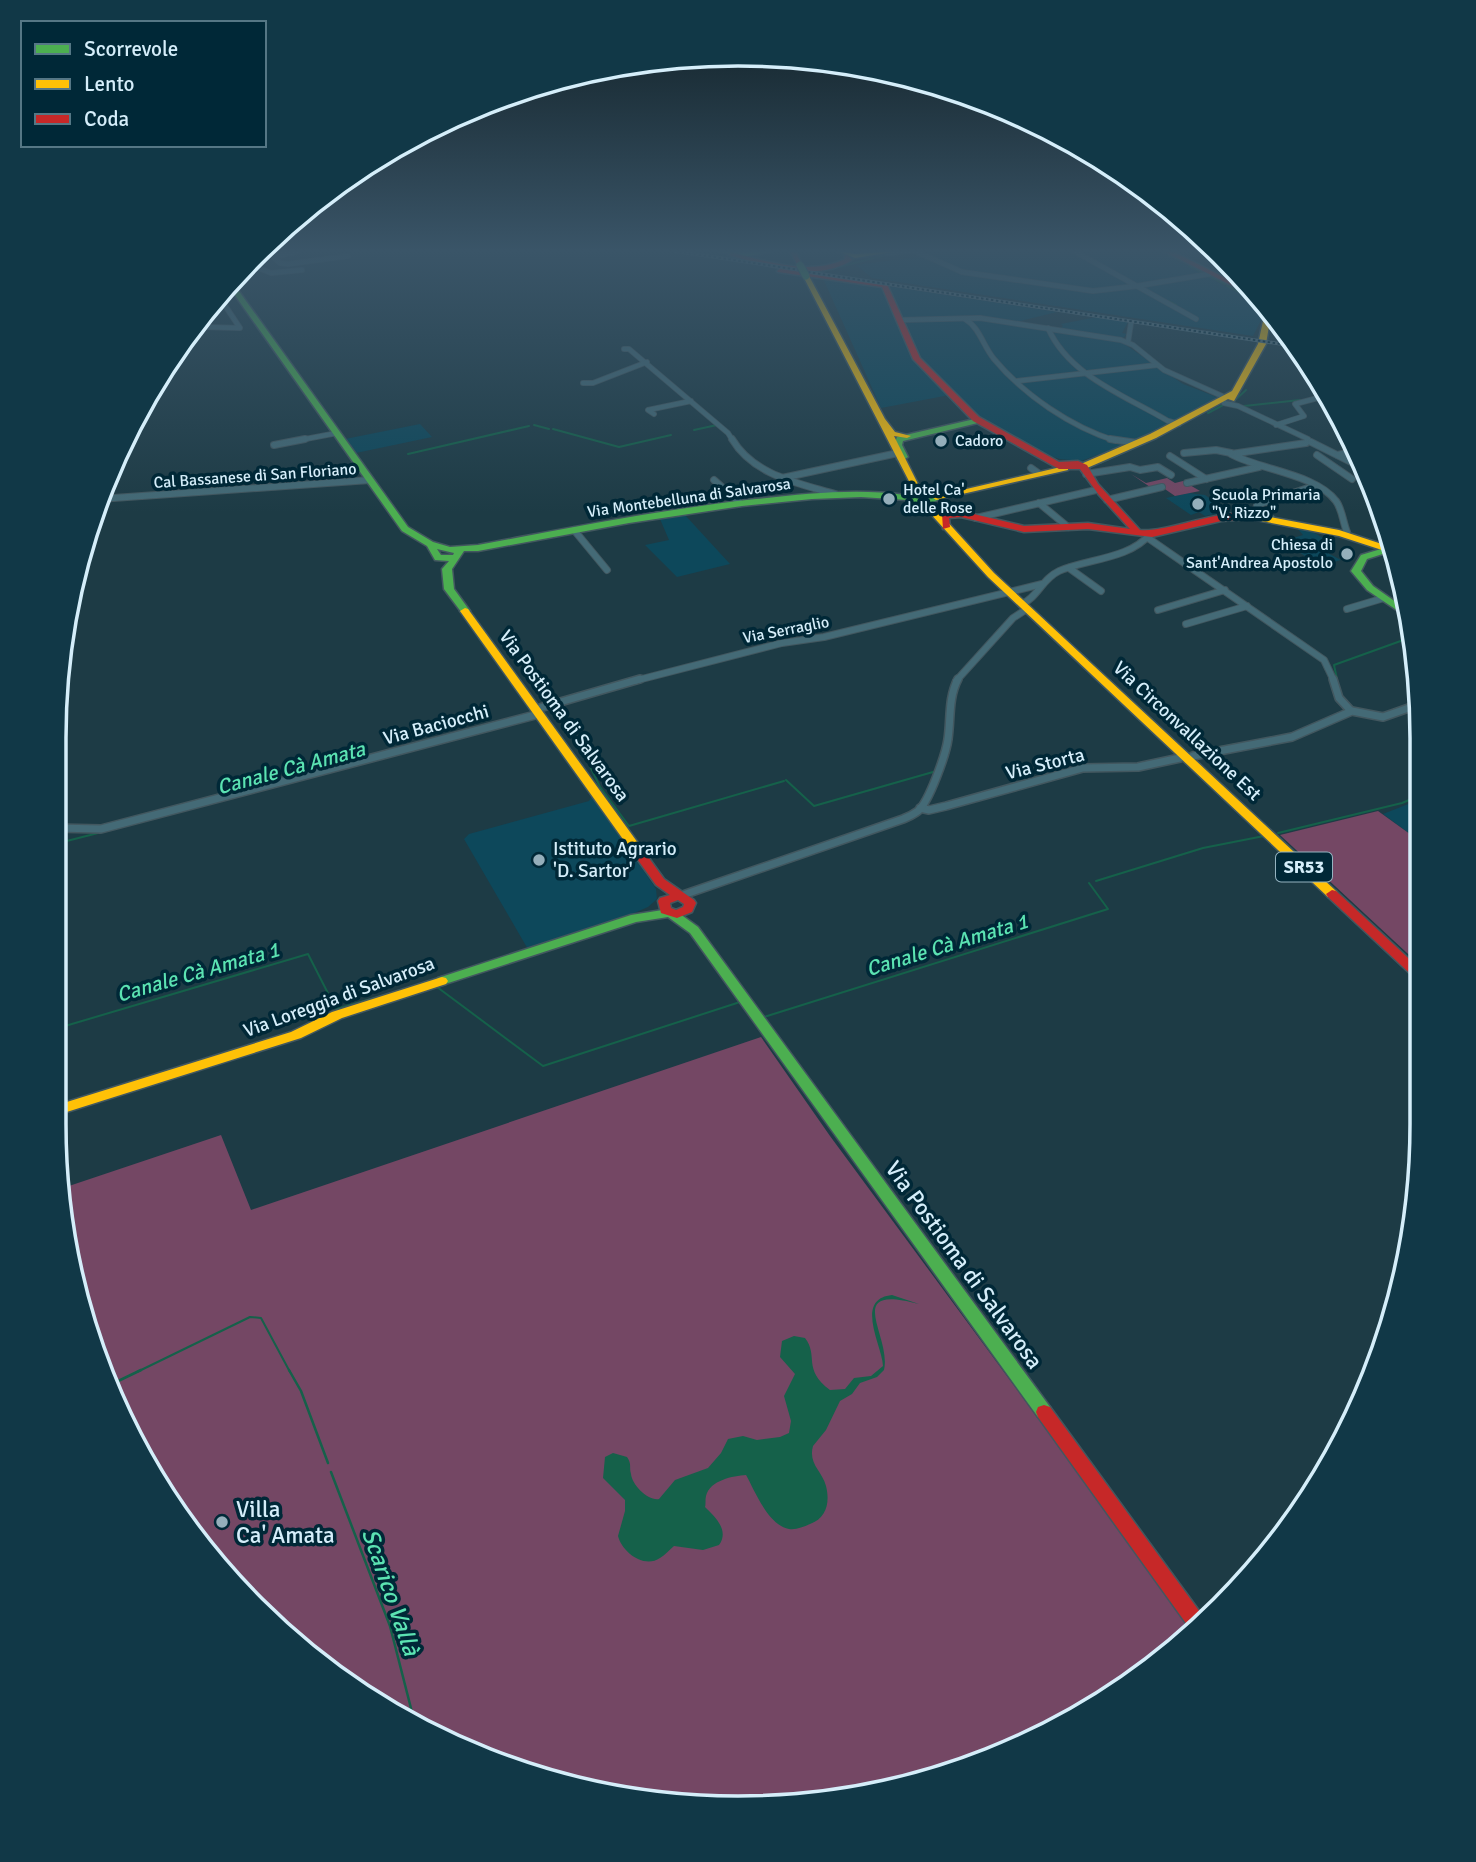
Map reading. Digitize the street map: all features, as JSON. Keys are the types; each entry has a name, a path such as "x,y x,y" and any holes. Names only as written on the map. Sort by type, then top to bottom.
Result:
{"street":[{"path":"270,338 405,529 438,556 454,553"},
{"name":"Via Circonvallazione Est","path":"838,338 922,496 946,527 981,565 1410,967"},
{"path":"908,338 917,359 963,408 979,420 1071,466 1145,535 1325,661 1331,669 1338,700 1352,711 1382,717 1409,708"},
{"path":"982,338 992,358 1038,401 1118,447"},
{"path":"1055,338 1066,355 1106,388 1172,422"},
{"path":"1106,338 1129,339 1157,365 1207,390 1231,398"},
{"path":"1231,398 1247,378 1267,338"},
{"path":"624,349 629,349 647,362 728,433 740,453 756,466 782,478 838,495"},
{"path":"583,383 593,383 647,362"},
{"path":"1017,381 1157,365"},
{"path":"1207,390 1221,393 1304,441 1349,460"},
{"name":"Via Montebelluna di Salvarosa","path":"454,553 740,503 838,495 953,494 1034,470 1071,466 1118,447 1140,442 1172,422 1231,398"},
{"path":"1276,425 1304,416 1295,404 1317,398"},
{"path":"654,414 648,410 691,401"},
{"path":"881,420 893,434 908,436"},
{"path":"782,478 904,456 897,442 908,436 979,420"},
{"path":"274,445 337,433"},
{"path":"1231,453 1304,441"},
{"path":"1184,453 1216,450 1231,453 1260,467 1314,486 1336,501 1341,531"},
{"path":"1336,454 1345,452"},
{"path":"1317,455 1352,479"},
{"path":"1170,456 1206,479"},
{"path":"1330,463 1346,459"},
{"path":"1071,466 1130,467 1140,470 1158,467 1171,475"},
{"path":"1187,483 1260,467"},
{"name":"Cal Bassanese di San Floriano","path":"111,498 370,480"},
{"path":"714,480 721,489 740,503"},
{"path":"1256,510 1257,505 1314,486"},
{"path":"1107,500 1162,487"},
{"path":"946,527 946,516 971,516 1096,490"},
{"path":"1039,503 1068,527"},
{"path":"971,516 1022,529 1092,527 1145,535 1256,510 1271,518"},
{"path":"1233,517 1271,518 1341,531 1381,546"},
{"name":"Via Montebelluna di Salvarosa","path":"574,530 607,570"},
{"path":"684,901 697,891 903,819 920,808 948,740 950,703 956,681 1042,584 1055,573 1130,547 1145,535"},
{"path":"1383,550 1361,559 1355,570 1362,581 1397,607"},
{"path":"438,556 454,553"},
{"name":"Via Postioma di Salvarosa","path":"438,556 448,588 660,882 684,901 694,930"},
{"path":"1069,568 1101,591"},
{"name":"Via Serraglio","path":"538,711 667,671 790,642 824,637 1042,584"},
{"path":"1158,610 1226,590"},
{"path":"1347,609 1384,598"},
{"path":"1186,624 1247,606"},
{"name":"Via Baciocchi","path":"66,827 85,831 101,829 538,711"},
{"path":"1194,756 1296,736 1352,711"},
{"name":"Via Storta","path":"920,808 936,809 1083,768 1138,767 1180,758"},
{"name":"Via Postioma di Salvarosa","path":"660,882 667,908 694,930 1193,1618"},
{"name":"Via Loreggia di Salvarosa","path":"66,1107 296,1035 337,1015 684,901"}],"shaded area":[{"path":"850,338 1123,338 1120,341 1183,384 1222,399 1135,441 1081,461 1047,455 973,413 955,394 881,408"},
{"path":"420,424 432,437 356,453 345,439"},
{"path":"1131,474 1146,483 1167,478 1175,483 1183,481 1200,491 1175,496 1159,485 1150,487"},
{"name":"Scuola Primaria \"V. Rizzo\"","path":"1189,493 1205,495 1228,511 1205,516 1199,512 1191,515 1166,498"},
{"path":"685,515 730,564 677,577 645,545 669,540 660,519"},
{"path":"1305,527 1336,546 1324,551 1341,560 1320,566 1287,544 1291,543 1287,540 1303,535 1297,528"},
{"path":"592,795 656,889 657,899 648,907 588,933 529,951 464,839 469,834 589,801"},
{"path":"1410,803 1410,834 1383,814"},
{"path":"1378,811 1410,834 1410,956 1280,835"},
{"path":"761,1037 830,1136 1188,1622 1147,1657 1111,1682 1074,1706 1035,1726 954,1760 869,1783 826,1790 738,1796 650,1790 564,1773 481,1744 402,1706 365,1682 329,1657 263,1599 205,1533 180,1497 156,1460 118,1381 89,1298 79,1255 70,1186 221,1135 251,1210"},
{"path":"892,1295 919,1304 895,1299 882,1301 876,1307 875,1316 885,1357 884,1370 877,1377 860,1383 852,1394 840,1401 826,1430 813,1446 812,1458 827,1492 826,1509 820,1518 797,1529 781,1526 763,1506 746,1475 735,1476 712,1486 706,1496 705,1507 722,1529 719,1545 703,1550 674,1546 654,1561 641,1560 624,1548 618,1536 625,1500 603,1478 605,1457 613,1453 627,1457 637,1487 646,1495 659,1499 675,1480 708,1468 721,1453 728,1439 743,1436 757,1440 789,1433 791,1421 784,1396 795,1374 780,1357 782,1341 794,1336 805,1338 811,1351 816,1376 830,1390 845,1389 854,1378 871,1376 883,1366 872,1314 874,1305 881,1298"}],"waterway":[{"path":"1233,402 1246,390"},
{"path":"1244,406 1300,400"},
{"path":"1208,413 1225,404"},
{"path":"534,425 549,429"},
{"path":"694,430 717,425"},
{"path":"408,454 529,426"},
{"path":"553,429 619,447 671,435"},
{"path":"1100,463 1160,436"},
{"name":"Canale Cà Amata","path":"1337,679 1334,665 1402,640"},
{"name":"Canale Cà Amata","path":"1189,753 1236,744"},
{"name":"Canale Cà Amata","path":"589,764 600,787 629,826 784,781"},
{"name":"Canale Cà Amata","path":"786,780 814,806 933,772"},
{"name":"Canale Cà Amata 1","path":"1278,833 1410,800"},
{"name":"Canale Cà Amata","path":"66,841 102,832"},
{"name":"Canale Cà Amata 1","path":"1096,881 1203,848 1264,836"},
{"name":"Canale Cà Amata 1","path":"764,1017 1108,909 1089,883"},
{"name":"Canale Cà Amata 1","path":"66,1026 308,954 336,1009 388,994"},
{"name":"Canale Cà Amata 1","path":"437,987 543,1066 740,1002"},
{"name":"Scarico Vallà","path":"137,1372 250,1317 261,1318 290,1372"},
{"name":"Scarico Vallà","path":"118,1381 141,1370"},
{"name":"Scarico Vallà","path":"289,1370 301,1391 328,1463"},
{"name":"Scarico Vallà","path":"331,1472 390,1626 412,1711"}],"railway":[{"path":"1241,338 1281,344"}],"traffic: fast":[{"path":"269,338 405,529 430,544 460,552 447,569 449,589 465,611"},
{"path":"901,459 904,457 898,445 900,439 979,420"},
{"path":"918,491 932,492 936,499 924,503 910,499 909,494 918,491"},
{"path":"454,548 478,548 742,503 861,494 909,498"},
{"path":"430,544 438,558 456,558"},
{"path":"1383,551 1364,557 1356,571 1370,588 1397,607"},
{"path":"442,981 635,918 669,913"},
{"path":"672,914 694,930 1044,1412"}],"traffic: slow":[{"path":"838,338 915,485 923,490"},
{"path":"1231,399 1263,338"},
{"path":"1084,466 1153,436 1236,392"},
{"path":"881,420 893,434 907,436"},
{"path":"936,497 1065,468"},
{"path":"921,503 931,509 991,575 1332,894"},
{"path":"1249,516 1339,533"},
{"path":"1343,535 1382,547"},
{"path":"465,611 634,846"},
{"path":"66,1107 296,1035 337,1015 442,981"}],"traffic: jam":[{"path":"908,338 917,359 976,419 1062,467 1084,467 1078,463 1060,464"},
{"path":"1083,467 1138,533"},
{"path":"946,527 945,516 961,514 1024,529 1088,526 1152,534 1221,518 1249,516"},
{"path":"634,846 660,882 690,903 688,909 677,914 665,910 664,901 678,896"},
{"path":"1332,894 1410,967"},
{"path":"1044,1412 1193,1618"}],"place":[{"name":"Cadoro","path":"941,441"},
{"name":"Hotel Ca' delle Rose","path":"889,499"},
{"name":"Scuola Primaria \"V. Rizzo\"","path":"1198,504"},
{"name":"Chiesa di Sant'Andrea Apostolo","path":"1347,554"},
{"name":"Istituto Agrario 'D. Sartor'","path":"539,860"},
{"name":"Villa Ca' Amata","path":"222,1522"}]}
